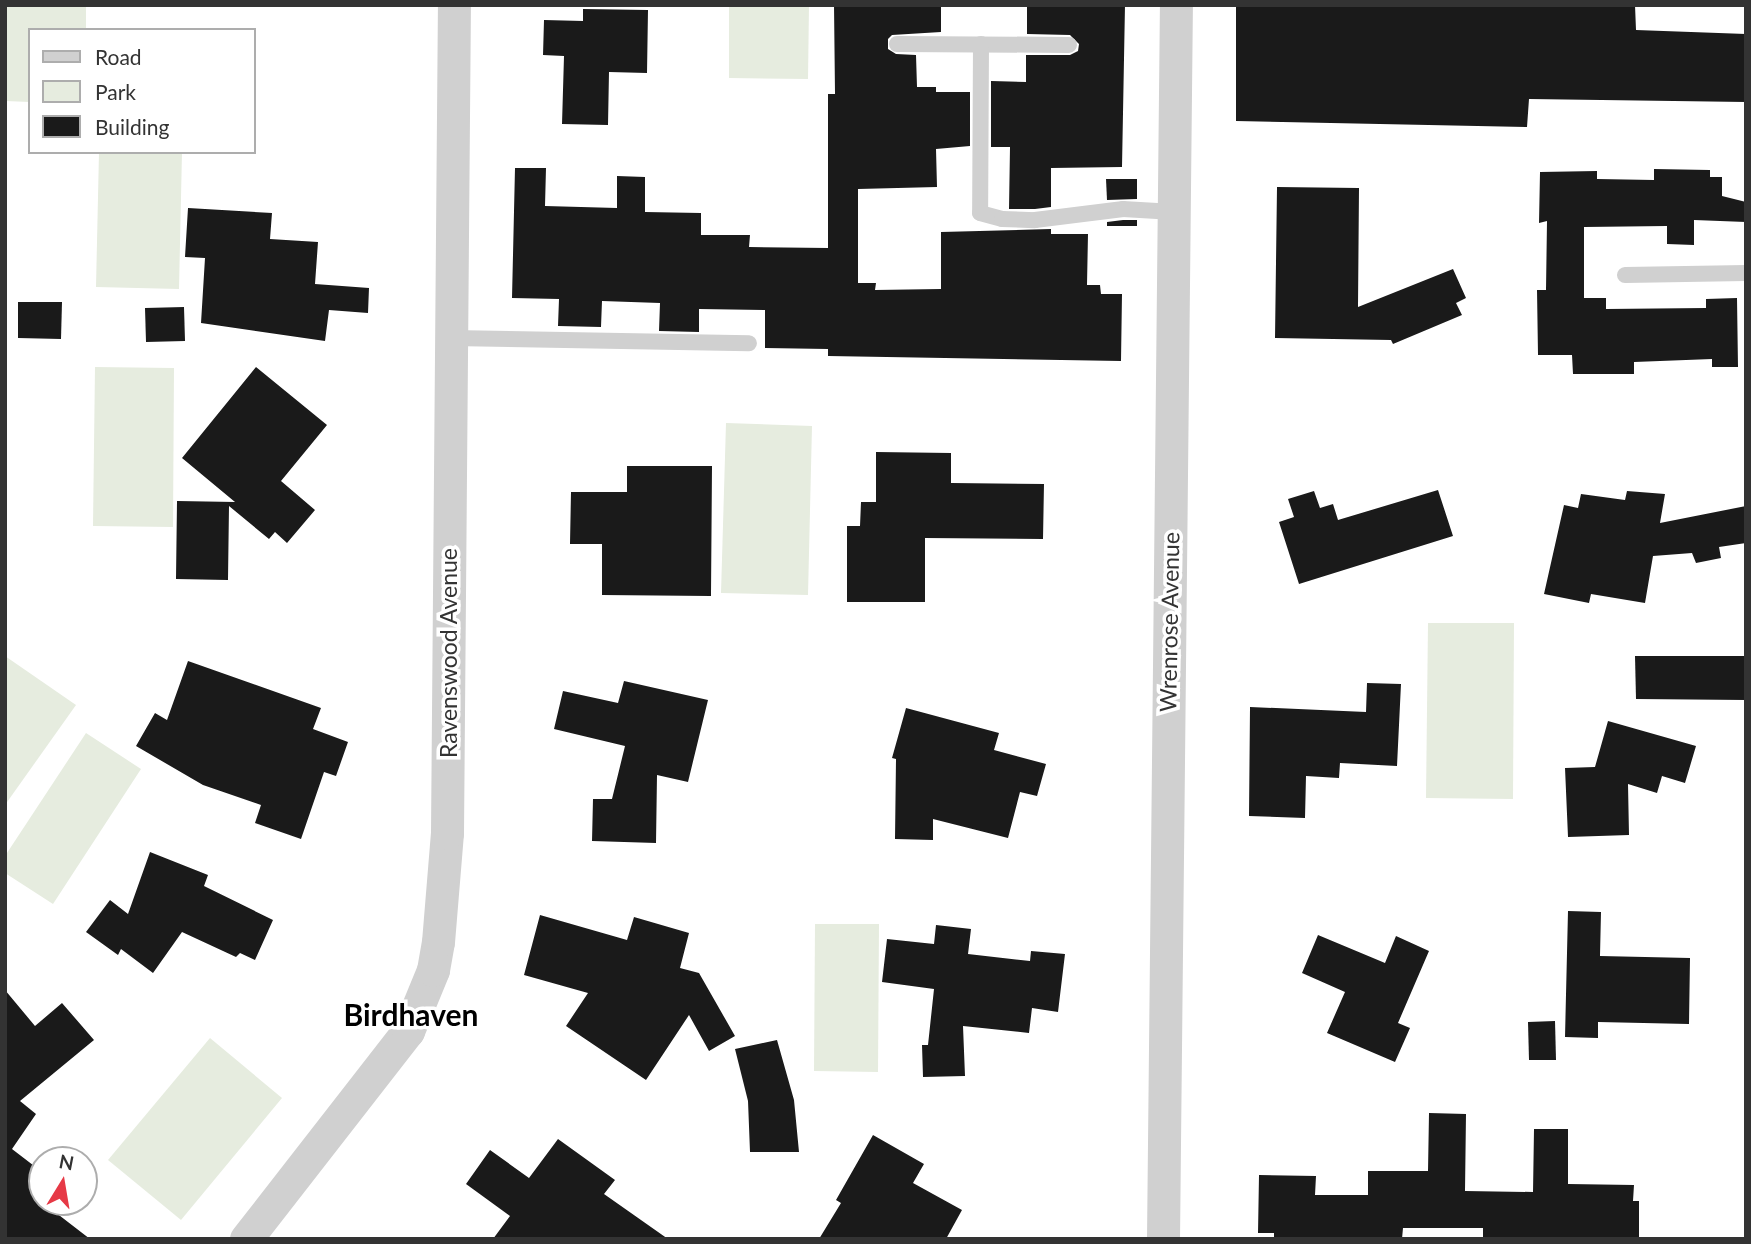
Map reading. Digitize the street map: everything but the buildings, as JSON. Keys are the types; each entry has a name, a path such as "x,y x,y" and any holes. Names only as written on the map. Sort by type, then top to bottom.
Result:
{"street":[{"name":"Ravenswood Avenue","path":"246,1239 408,1031 433,970 438,942 447,833 454,5"},
{"name":"Wrenrose Avenue","path":"1163,1239 1176,5"}],"lane":[{"path":"897,44 1069,45"},
{"path":"981,44 980,214 1002,219 1035,220 1123,209 1174,212"},
{"path":"1625,275 1746,273"},
{"path":"451,338 749,343"}],"green space":[{"path":"5,5 86,5 86,28 28,28 28,102 5,101"},
{"path":"729,5 809,5 808,79 729,78"},
{"path":"99,154 182,154 179,289 96,287"},
{"path":"95,367 174,368 173,527 93,526"},
{"path":"726,423 812,426 808,595 721,593"},
{"path":"1428,623 1514,623 1513,799 1426,798"},
{"path":"5,656 76,705 5,805"},
{"path":"86,733 141,769 53,904 5,873 5,856"},
{"path":"815,924 879,924 878,1072 814,1071"},
{"path":"210,1038 282,1098 181,1220 108,1160"}],"district":[{"name":"Birdhaven","path":"411,1014"}]}
